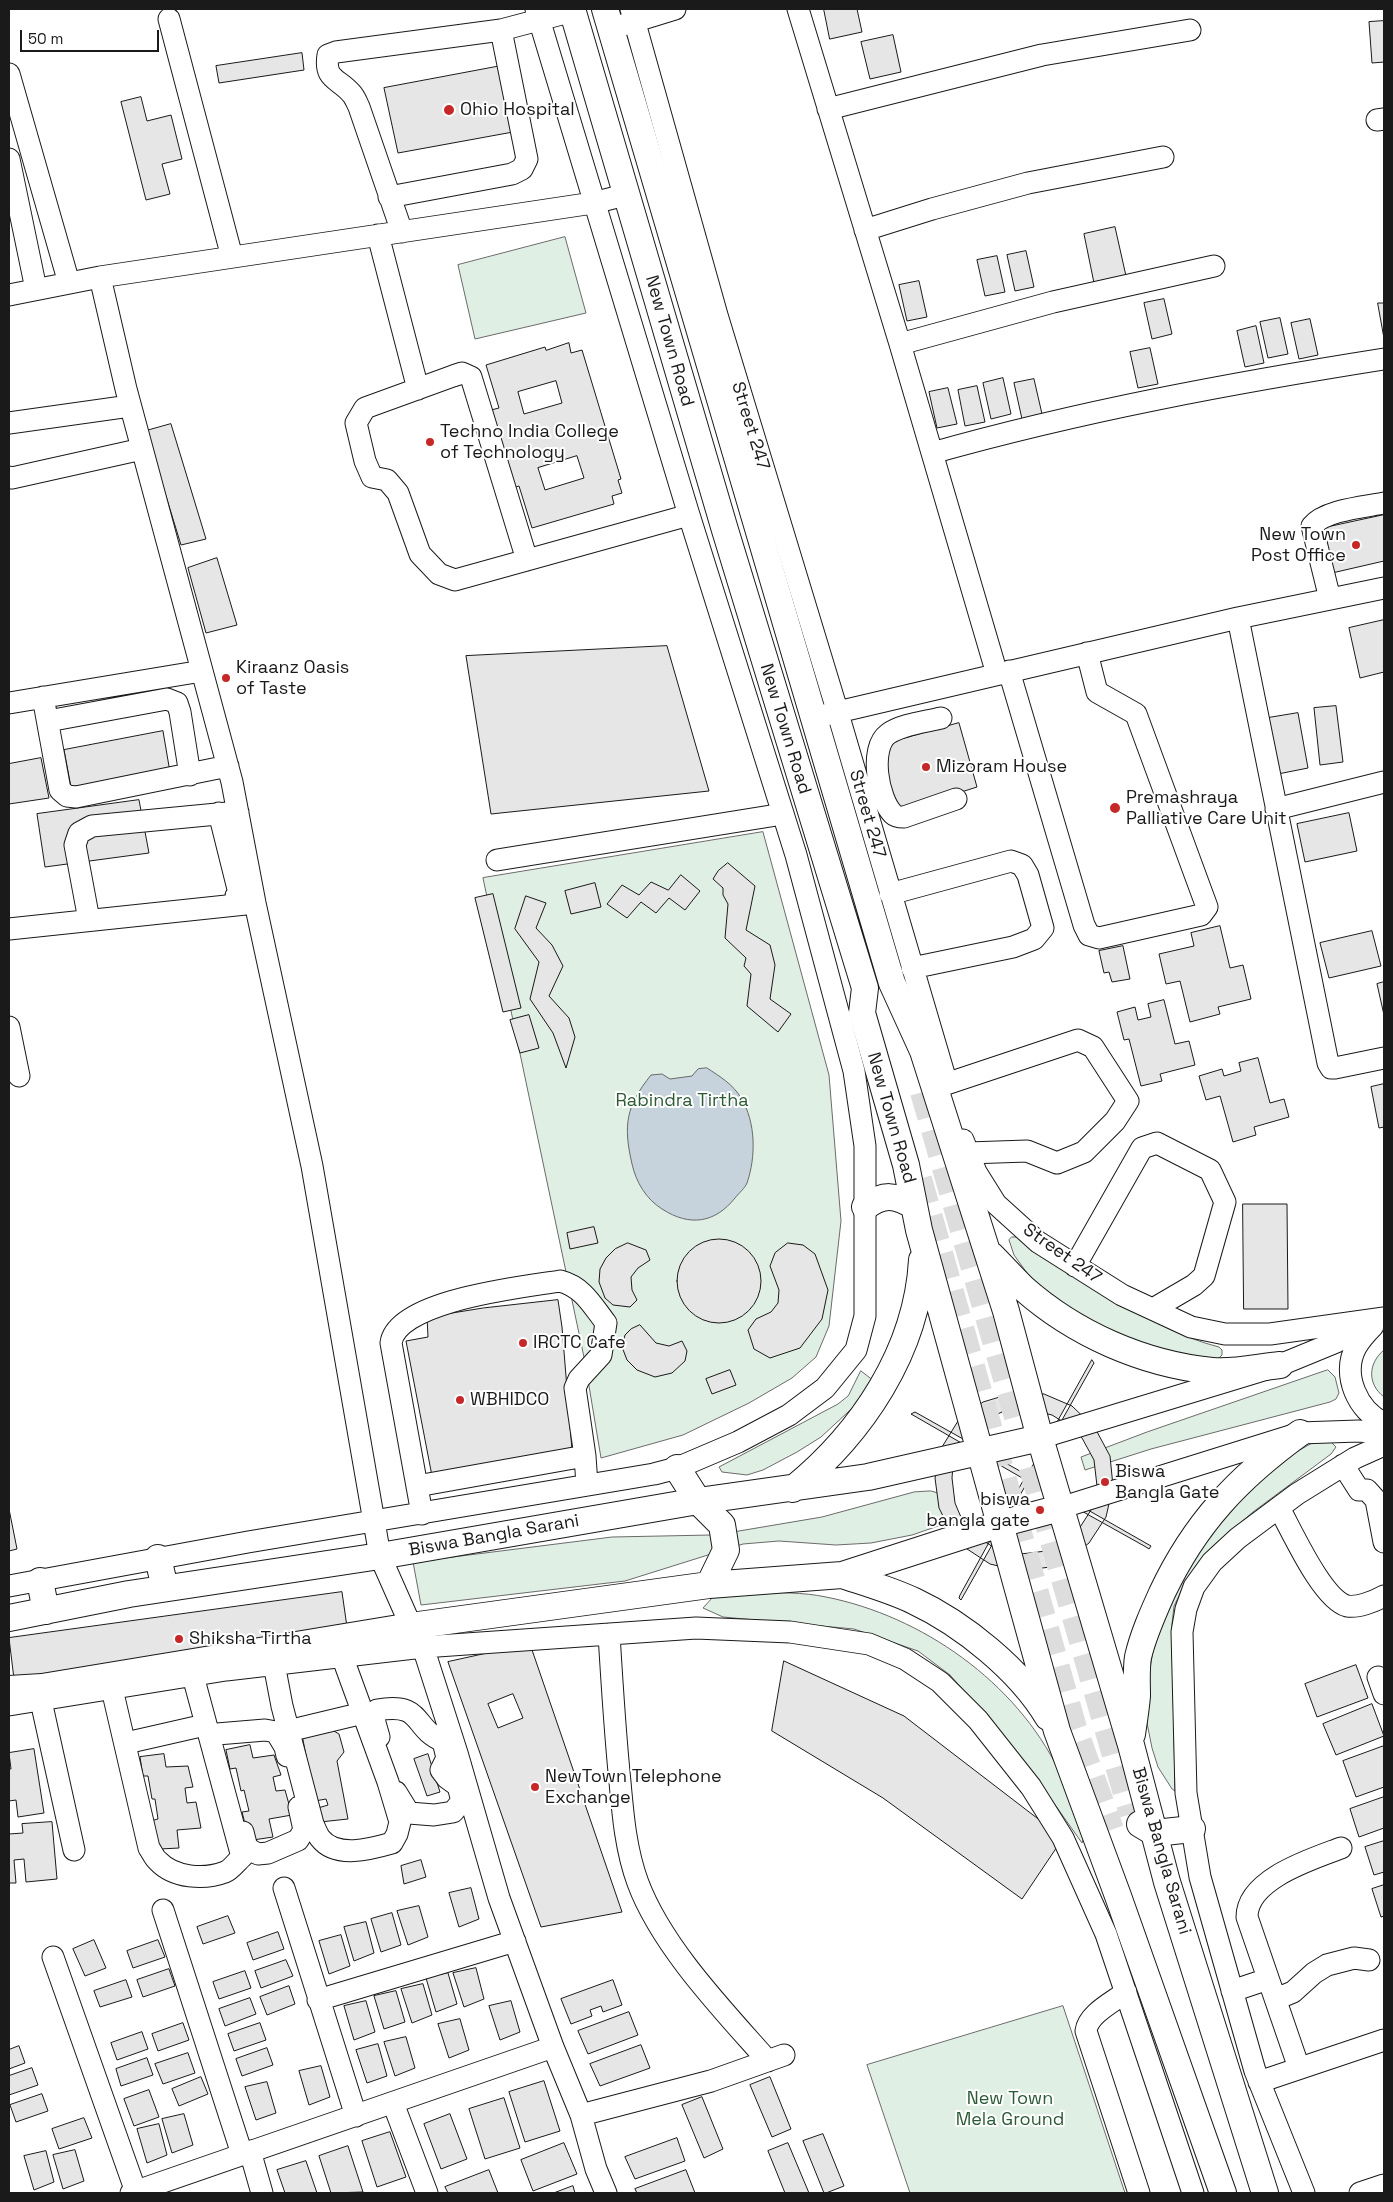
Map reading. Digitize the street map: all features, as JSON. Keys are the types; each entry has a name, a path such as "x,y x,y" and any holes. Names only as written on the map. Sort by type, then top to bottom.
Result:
{"main road":[{"name":"New Town Road","path":"572,10 725,530 865,988 862,1013 906,1164 917,1218 1000,1524"},
{"path":"608,19 663,200 754,518 826,714 902,975 909,1044"},
{"name":"Biswa Bangla Sarani","path":"902,975 923,1051 1006,1311 1060,1508 1131,1745 1167,1882 1265,2193"},
{"path":"865,988 883,1051"},
{"path":"792,1489 815,1470 847,1438 874,1402 889,1376 911,1320 923,1261 917,1218 900,1198 886,1197 874,1201 865,1207"},
{"path":"987,1251 1024,1288 1066,1320 1112,1345 1162,1362 1214,1371 1280,1365"},
{"path":"1131,1745 1137,1698 1138,1658 1153,1613 1173,1570 1198,1530 1228,1494 1262,1461 1300,1433"},
{"name":"Biswa Bangla Sarani","path":"9,1618 165,1588 380,1556 698,1501 868,1477 1040,1438"},
{"path":"677,1468 698,1501 722,1525 726,1550 709,1585"},
{"path":"9,1689 49,1695 417,1637 709,1585 842,1575 912,1551 1060,1508"},
{"path":"1000,1524 1056,1731 1107,1867 1223,2193"},
{"path":"158,1558 165,1588"},
{"path":"842,1575 914,1601 973,1638 1001,1662 1040,1703 1056,1731"},
{"path":"40,1580 46,1611"},
{"path":"1132,1814 1139,1824 1155,1833 1192,1829"},
{"path":"1107,1867 1111,1830"}],"street":[{"path":"608,19 676,9"},
{"path":"798,9 932,453 1084,925 1089,935 1099,938 1201,915 1207,907 1136,714 1096,692 1087,653"},
{"path":"402,232 359,107 352,93 330,77 326,65 328,55 336,52 501,30 538,15 572,10"},
{"path":"9,1586 158,1558 422,1514 677,1468 738,1442 789,1415 825,1388 856,1350 865,1316 865,1146 854,1071 783,814 593,203 538,15"},
{"name":"Street 247","path":"633,15 826,714 862,800 890,894 902,975 946,1084 976,1172 996,1204 1038,1242 1122,1295 1191,1327 1225,1334 1270,1334 1381,1319"},
{"path":"169,19 232,257"},
{"path":"389,198 512,174 522,169 527,159 501,30"},
{"path":"828,109 1042,55 1190,30"},
{"path":"9,74 69,283"},
{"path":"866,230 932,209 1028,183 1163,157"},
{"path":"9,159 36,289"},
{"path":"9,294 100,277 593,203 626,195"},
{"path":"378,235 418,389"},
{"path":"900,344 1053,302 1214,266"},
{"path":"9,929 87,914 229,900 239,893 228,813 228,766 130,406 100,277"},
{"path":"932,453 1098,412 1271,377 1384,359"},
{"path":"527,560 471,377 462,373 365,408 356,423 365,461 372,477 387,480 398,493 420,554 439,574 455,580 527,560 689,515"},
{"path":"9,423 130,406"},
{"path":"9,477 12,478 142,449"},
{"path":"1330,600 1312,526 1318,519 1327,515 1384,503"},
{"path":"826,714 1238,618 1384,588"},
{"path":"1238,618 1328,1063 1330,1068 1335,1068 1384,1058"},
{"path":"9,703 202,671"},
{"path":"150,679 154,701"},
{"path":"43,697 60,790 67,796 76,797 228,766"},
{"path":"48,722 167,698 176,703 180,712 190,775"},
{"path":"941,718 888,734 878,748 876,769 883,794 892,813 897,817 956,799"},
{"path":"1276,808 1384,782"},
{"path":"862,800 883,794"},
{"path":"228,813 255,903 312,1166 380,1556 417,1637 451,1767 447,1778 458,1786 462,1801 453,1812 434,1816 409,1813 397,1796 372,1716 377,1710 395,1707 410,1712 421,1721 431,1736 443,1741 447,1758 451,1767 499,1898 515,1941 553,2047 581,2115 596,2169 606,2193"},
{"path":"87,914 75,845 80,833 92,826 228,813"},
{"path":"497,860 783,814"},
{"path":"890,894 1011,861 1022,865 1028,875 1043,928 1034,939 1013,947 902,975"},
{"path":"87,914 255,903"},
{"path":"9,1027 19,1076"},
{"path":"946,1084 1078,1040 1093,1047 1128,1100 1115,1120 1084,1152 1057,1163 1028,1151 968,1153"},
{"path":"1075,1266 1142,1148 1157,1144 1210,1170 1225,1202 1204,1276 1194,1285 1153,1310"},
{"path":"422,1514 391,1343 392,1335 403,1324 435,1306 472,1295 560,1281 573,1284 582,1292 606,1323 601,1355 579,1379 576,1388 587,1485"},
{"path":"1040,1438 1280,1365 1336,1342 1381,1319"},
{"path":"1381,1319 1356,1347 1351,1360 1350,1374 1357,1398 1371,1414 1384,1423"},
{"path":"1060,1508 1300,1433 1358,1431 1383,1448"},
{"path":"1304,2193 1260,2082 1200,1877 1186,1793 1182,1632 1186,1608 1194,1586 1212,1562 1238,1538 1343,1465 1383,1448"},
{"path":"417,1486 585,1456"},
{"path":"1343,1465 1359,1490 1367,1490 1376,1500 1384,1542"},
{"path":"1279,1508 1324,1588 1338,1601 1346,1606 1355,1606 1384,1596"},
{"path":"9,1705 49,1695 112,1689 268,1665 342,1656 417,1637 609,1634 696,1628 798,1633 869,1644 905,1659 940,1682 978,1720 1031,1788 1063,1838 1106,1934 1193,2193"},
{"path":"581,2115 703,2083 776,2058 706,1992 659,1925 639,1884 629,1853 624,1822 615,1737 609,1634"},
{"path":"282,1731 313,1824 321,1840 338,1849 363,1852 392,1843 400,1822 388,1782 342,1656"},
{"path":"208,1724 247,1848 258,1854 268,1853 298,1840 304,1830 284,1747 268,1665"},
{"path":"112,1689 149,1848 157,1861 171,1870 186,1876 206,1876 226,1872 242,1856 208,1724 199,1675"},
{"path":"49,1695 74,1850"},
{"path":"125,1739 208,1724 282,1731 363,1713"},
{"path":"1299,2068 1247,1917 1247,1909 1267,1884 1283,1871 1341,1848"},
{"path":"284,1888 356,2116"},
{"path":"163,1910 246,2152 262,2193"},
{"path":"318,2000 515,1941"},
{"path":"53,1957 133,2192 553,2047"},
{"path":"1276,2000 1293,1992 1314,1973 1327,1965 1354,1958 1369,1960"},
{"path":"1232,1991 1268,1979"},
{"path":"1126,1992 1092,2017 1086,2031 1139,2193"},
{"path":"1260,2082 1384,2040"},
{"path":"393,2103 428,2193"},
{"path":"1360,2193 1384,2185"}],"green space":[{"path":"565,237 586,313 475,339 458,265"},
{"name":"Rabindra Tirtha","path":"763,832 829,1075 841,1221 829,1326 816,1357 792,1378 749,1403 683,1435 601,1458 585,1362 483,878"},
{"path":"1012,1237 1016,1237 1094,1287 1145,1316 1181,1334 1219,1347 1222,1350 1222,1355 1218,1359 1166,1354 1099,1329 1042,1289 1014,1255 1009,1240"},
{"path":"1384,1350 1384,1397 1378,1392 1372,1380 1372,1367"},
{"path":"1328,1370 1335,1377 1339,1393 1336,1399 1330,1402 1151,1449 1085,1470 1081,1457 1147,1432"},
{"path":"861,1371 874,1381 861,1400 821,1437 763,1470 747,1475 722,1472 719,1467 838,1404 848,1396"},
{"path":"1330,1441 1336,1447 1331,1454 1253,1512 1212,1547 1197,1564 1174,1606 1172,1624 1175,1791 1158,1767 1152,1748 1147,1723 1146,1691 1153,1651 1174,1583 1235,1498 1296,1452 1314,1442"},
{"path":"931,1491 945,1495 948,1519 944,1524 912,1535 871,1543 836,1545 779,1541 743,1544 625,1581 421,1605 413,1562 612,1537 711,1535 822,1517 914,1492"},
{"path":"754,1592 817,1595 862,1606 897,1620 931,1637 962,1658 992,1682 1018,1709 1041,1739 1059,1771 1073,1802 1085,1834 1082,1843 1034,1775 987,1717 950,1675 918,1651 854,1629 723,1617 703,1608 713,1597"},
{"name":"New Town Mela Ground","path":"1063,2006 1125,2193 910,2193 867,2065"}],"shaded area":[{"path":"707,1068 734,1089 746,1107 752,1129 752,1162 746,1185 727,1206 719,1213 710,1217 702,1220 692,1220 672,1215 662,1209 642,1190 632,1164 627,1127 636,1096 651,1075 662,1074 670,1079 692,1076 698,1069"}],"building":[{"path":"824,9 857,9 862,32 830,39"},
{"path":"1384,21 1384,62 1372,63 1369,22"},
{"path":"893,35 901,72 870,79 861,42"},
{"path":"302,53 304,70 219,83 216,66"},
{"name":"Ohio Hospital","path":"501,66 513,132 398,153 384,88"},
{"path":"141,97 147,121 171,115 182,159 162,164 170,194 146,200 121,102"},
{"path":"1115,227 1126,276 1094,283 1084,234"},
{"path":"1026,251 1034,287 1015,291 1007,255"},
{"path":"997,256 1005,292 985,296 977,260"},
{"path":"919,281 927,317 907,321 899,285"},
{"path":"1164,299 1172,334 1152,339 1144,303"},
{"path":"1378,303 1384,303 1384,338"},
{"path":"1280,318 1288,354 1268,358 1260,322"},
{"path":"1310,319 1318,355 1299,359 1291,323"},
{"path":"1256,326 1264,363 1245,367 1237,331"},
{"name":"Techno India College of Technology","path":"569,343 571,353 582,350 621,479 618,480 622,493 612,496 614,504 532,528 519,486 510,489 487,411 499,408 486,365 545,347 546,350","holes":["556,381 562,403 524,414 518,392","577,456 584,478 545,490 538,468"]},
{"path":"1150,348 1158,384 1138,388 1130,352"},
{"path":"1003,378 1011,414 991,419 983,383"},
{"path":"1034,379 1042,414 1022,419 1014,383"},
{"path":"977,386 985,422 965,426 958,390"},
{"path":"948,388 957,424 937,428 929,392"},
{"path":"171,424 206,539 181,545 146,431"},
{"name":"New Town Post Office","path":"1384,515 1384,561 1332,573 1324,528"},
{"path":"217,558 237,625 206,633 188,568"},
{"path":"1384,620 1384,672 1360,678 1349,628"},
{"path":"667,646 709,791 491,814 466,656"},
{"path":"1336,706 1343,762 1320,765 1314,708"},
{"path":"1298,713 1308,768 1278,774 1268,718"},
{"name":"Mizoram House","path":"959,723 977,787 895,813 883,750 888,743"},
{"path":"163,731 172,784 74,803 64,750"},
{"path":"41,758 49,798 9,804 9,764"},
{"path":"139,800 149,853 45,867 37,814"},
{"path":"1349,813 1357,851 1305,862 1297,824"},
{"path":"728,863 755,886 746,930 770,945 775,965 770,999 791,1014 778,1032 747,1006 751,974 744,966 746,958 725,938 728,904 723,895 723,888 713,879 718,871"},
{"path":"681,875 700,891 685,910 669,898 656,913 641,902 627,918 607,904 622,885 639,895 651,882 668,890"},
{"path":"595,883 601,907 571,914 565,891"},
{"path":"493,894 521,1008 503,1012 475,898"},
{"path":"526,896 546,903 536,928 552,945 563,966 549,996 569,1018 575,1037 566,1068 553,1033 530,999 539,962 515,929"},
{"path":"1220,926 1230,968 1243,965 1251,999 1218,1007 1220,1014 1190,1022 1180,981 1166,984 1159,954 1194,946 1191,933"},
{"path":"1372,931 1381,966 1329,978 1320,943"},
{"path":"1123,946 1130,979 1112,982 1109,972 1104,973 1099,951"},
{"path":"1384,982 1384,1015 1377,984"},
{"path":"1164,1000 1175,1044 1189,1041 1195,1065 1160,1074 1162,1081 1141,1086 1129,1039 1124,1040 1117,1012 1135,1007 1138,1020 1151,1017 1148,1004"},
{"path":"529,1015 539,1048 520,1053 510,1020"},
{"path":"1258,1058 1270,1103 1284,1099 1289,1117 1254,1127 1256,1135 1233,1142 1220,1096 1206,1100 1199,1076 1222,1069 1224,1076 1241,1071 1239,1063"},
{"path":"1384,1084 1384,1127 1379,1128 1371,1087"},
{"path":"1243,1204 1287,1204 1288,1309 1244,1309"},
{"path":"594,1227 598,1243 570,1249 567,1233"},
{"path":"719,1239 735,1242 749,1251 758,1265 761,1281 758,1297 749,1311 735,1320 719,1323 703,1320 689,1311 680,1297 677,1281 680,1265 689,1251 703,1242"},
{"path":"628,1243 646,1250 650,1260 638,1268 631,1277 632,1290 637,1300 630,1307 613,1305 605,1298 599,1282 600,1269 606,1258 615,1249"},
{"path":"788,1243 803,1245 815,1254 828,1290 822,1319 800,1348 770,1358 754,1349 748,1330 756,1319 771,1312 778,1303 779,1290 770,1266 775,1253"},
{"path":"558,1300 572,1450 432,1476 406,1341 428,1337 427,1317 483,1308"},
{"path":"640,1325 656,1343 669,1346 682,1341 687,1351 685,1361 672,1373 655,1377 637,1370 627,1360 622,1347 625,1335 631,1329"},
{"path":"1092,1360 1094,1363 1030,1477 1151,1546 1149,1549 1028,1481 961,1600 959,1598 960,1595 1024,1479 911,1414 915,1412 1027,1475"},
{"path":"730,1370 736,1385 712,1394 706,1379"},
{"name":"Biswa Bangla Gate","path":"1013,1393 1044,1394 1072,1406 1095,1428 1110,1456 1113,1486 1106,1517 1089,1543 1065,1562 1050,1567 1020,1571 990,1564 964,1547 953,1536 939,1508 935,1478 942,1447 958,1421 983,1402","holes":["1027,1409 1052,1415 1073,1428 1082,1438 1094,1460 1097,1486 1091,1510 1077,1532 1068,1540 1046,1551 1021,1554 996,1549 975,1535 960,1515 955,1503 952,1478 953,1466 963,1443 971,1432 991,1417 1002,1412"]},
{"path":"9,1509 17,1549 9,1551"},
{"name":"Shiksha Tirtha","path":"342,1592 349,1641 15,1687 9,1638"},
{"name":"NewTown Telephone Exchange","path":"530,1644 622,1912 541,1927 448,1662"},
{"path":"784,1661 904,1716 1063,1838 1022,1899 883,1798 772,1731"},
{"path":"1356,1665 1368,1698 1317,1717 1305,1684"},
{"path":"513,1694 523,1718 498,1728 488,1704"},
{"path":"1372,1704 1384,1736 1336,1755 1323,1724"},
{"path":"329,1728 339,1734 344,1752 337,1761 348,1819 320,1822 318,1808 328,1805 326,1799 315,1801 302,1735"},
{"path":"250,1745 253,1758 274,1755 281,1775 273,1777 276,1791 285,1790 292,1815 269,1819 273,1837 253,1840 248,1835 242,1812 249,1811 244,1790 241,1791 236,1768 230,1769 226,1750"},
{"path":"1384,1746 1384,1787 1356,1797 1343,1761"},
{"path":"34,1749 44,1813 18,1817 16,1800 9,1801 9,1769 11,1769 9,1753"},
{"path":"164,1754 166,1767 188,1766 193,1787 185,1788 187,1803 196,1802 201,1828 177,1830 179,1848 160,1849 150,1821 158,1819 155,1799 152,1799 148,1776 143,1776 140,1757"},
{"path":"428,1754 440,1792 427,1796 414,1759"},
{"path":"1384,1797 1384,1828 1359,1837 1350,1809"},
{"path":"52,1822 57,1879 26,1882 24,1859 14,1860 16,1883 9,1883 9,1834 23,1833 22,1824"},
{"path":"1384,1841 1384,1872 1374,1875 1365,1847"},
{"path":"421,1860 426,1877 404,1884 401,1866"},
{"path":"1384,1885 1384,1916 1381,1917 1372,1889"},
{"path":"471,1888 479,1919 459,1927 449,1893"},
{"path":"419,1906 428,1937 408,1945 397,1911"},
{"path":"392,1913 401,1945 381,1952 371,1919"},
{"path":"228,1916 235,1933 203,1944 197,1927"},
{"path":"366,1922 374,1953 354,1961 344,1927"},
{"path":"278,1932 284,1949 253,1960 247,1943"},
{"path":"341,1935 350,1966 329,1974 319,1941"},
{"path":"94,1940 106,1968 85,1976 73,1949"},
{"path":"158,1940 165,1957 133,1968 127,1951"},
{"path":"286,1960 293,1976 261,1988 255,1971"},
{"path":"476,1968 484,1999 464,2007 453,1973"},
{"path":"169,1969 175,1986 143,1997 137,1980"},
{"path":"245,1971 251,1988 219,1999 213,1982"},
{"path":"448,1973 457,2004 436,2012 426,1978"},
{"path":"126,1980 132,1997 100,2007 94,1991"},
{"path":"613,1980 622,2005 603,2012 601,2006 590,2010 592,2016 571,2024 561,1999"},
{"path":"423,1984 432,2015 412,2023 401,1989"},
{"path":"289,1986 295,2004 267,2015 260,1997"},
{"path":"396,1991 405,2022 384,2029 374,1996"},
{"path":"250,1998 256,2014 225,2026 219,2009"},
{"path":"366,2001 375,2032 354,2040 344,2006"},
{"path":"511,2001 520,2032 500,2040 489,2006"},
{"path":"629,2012 638,2035 588,2054 578,2031"},
{"path":"460,2019 469,2050 449,2058 438,2024"},
{"path":"183,2023 189,2040 158,2051 152,2034"},
{"path":"260,2023 266,2040 234,2051 228,2034"},
{"path":"142,2032 148,2049 117,2060 111,2043"},
{"path":"406,2037 415,2068 395,2076 384,2042"},
{"path":"378,2044 387,2076 367,2083 356,2050"},
{"path":"641,2045 650,2068 600,2086 590,2064"},
{"path":"19,2046 25,2063 9,2069 9,2050"},
{"path":"267,2048 273,2065 242,2076 236,2059"},
{"path":"188,2053 195,2073 163,2084 155,2064"},
{"path":"147,2058 153,2075 121,2086 116,2069"},
{"path":"321,2066 330,2097 309,2105 299,2071"},
{"path":"32,2068 38,2085 9,2095 9,2076"},
{"path":"201,2077 208,2094 179,2106 172,2089"},
{"path":"770,2077 791,2129 772,2137 750,2085"},
{"path":"544,2081 560,2131 525,2142 509,2092"},
{"path":"267,2082 276,2113 256,2120 245,2087"},
{"path":"149,2090 159,2117 134,2126 124,2099"},
{"path":"42,2094 48,2111 16,2122 10,2105"},
{"path":"702,2097 723,2149 704,2158 682,2105"},
{"path":"504,2098 520,2148 485,2159 469,2109"},
{"path":"184,2114 193,2145 172,2153 162,2119"},
{"path":"450,2114 467,2159 441,2169 424,2124"},
{"path":"84,2118 92,2138 59,2149 52,2129"},
{"path":"159,2124 167,2155 147,2163 137,2129"},
{"path":"390,2132 406,2177 377,2187 362,2141"},
{"path":"823,2134 844,2186 826,2193 824,2193 803,2141"},
{"path":"677,2138 685,2161 635,2179 625,2157"},
{"path":"564,2143 577,2174 533,2191 521,2160"},
{"path":"788,2143 809,2193 785,2193 768,2151"},
{"path":"348,2146 363,2192 331,2193 319,2156"},
{"path":"75,2150 84,2181 63,2189 53,2155"},
{"path":"46,2151 54,2182 34,2190 24,2156"},
{"path":"306,2161 317,2193 285,2193 277,2170"},
{"path":"489,2170 498,2193 448,2193 445,2187"},
{"path":"686,2170 695,2193 637,2193 635,2189"},
{"path":"573,2186 575,2193 554,2193"}],"tunnel":[{"path":"923,1092 1132,1814"},
{"path":"919,1179 1074,1728 1111,1830"}],"place":[{"name":"Ohio Hospital","path":"449,110"},
{"name":"Techno India College of Technology","path":"430,442"},
{"name":"New Town Post Office","path":"1356,545"},
{"name":"Kiraanz Oasis of Taste","path":"226,678"},
{"name":"Mizoram House","path":"926,767"},
{"name":"Premashraya Palliative Care Unit","path":"1115,808"},
{"name":"IRCTC Cafe","path":"523,1343"},
{"name":"WBHIDCO","path":"460,1400"},
{"name":"Biswa Bangla Gate","path":"1105,1482"},
{"name":"biswa bangla gate","path":"1040,1510"},
{"name":"Shiksha Tirtha","path":"179,1639"},
{"name":"NewTown Telephone Exchange","path":"535,1787"}]}
